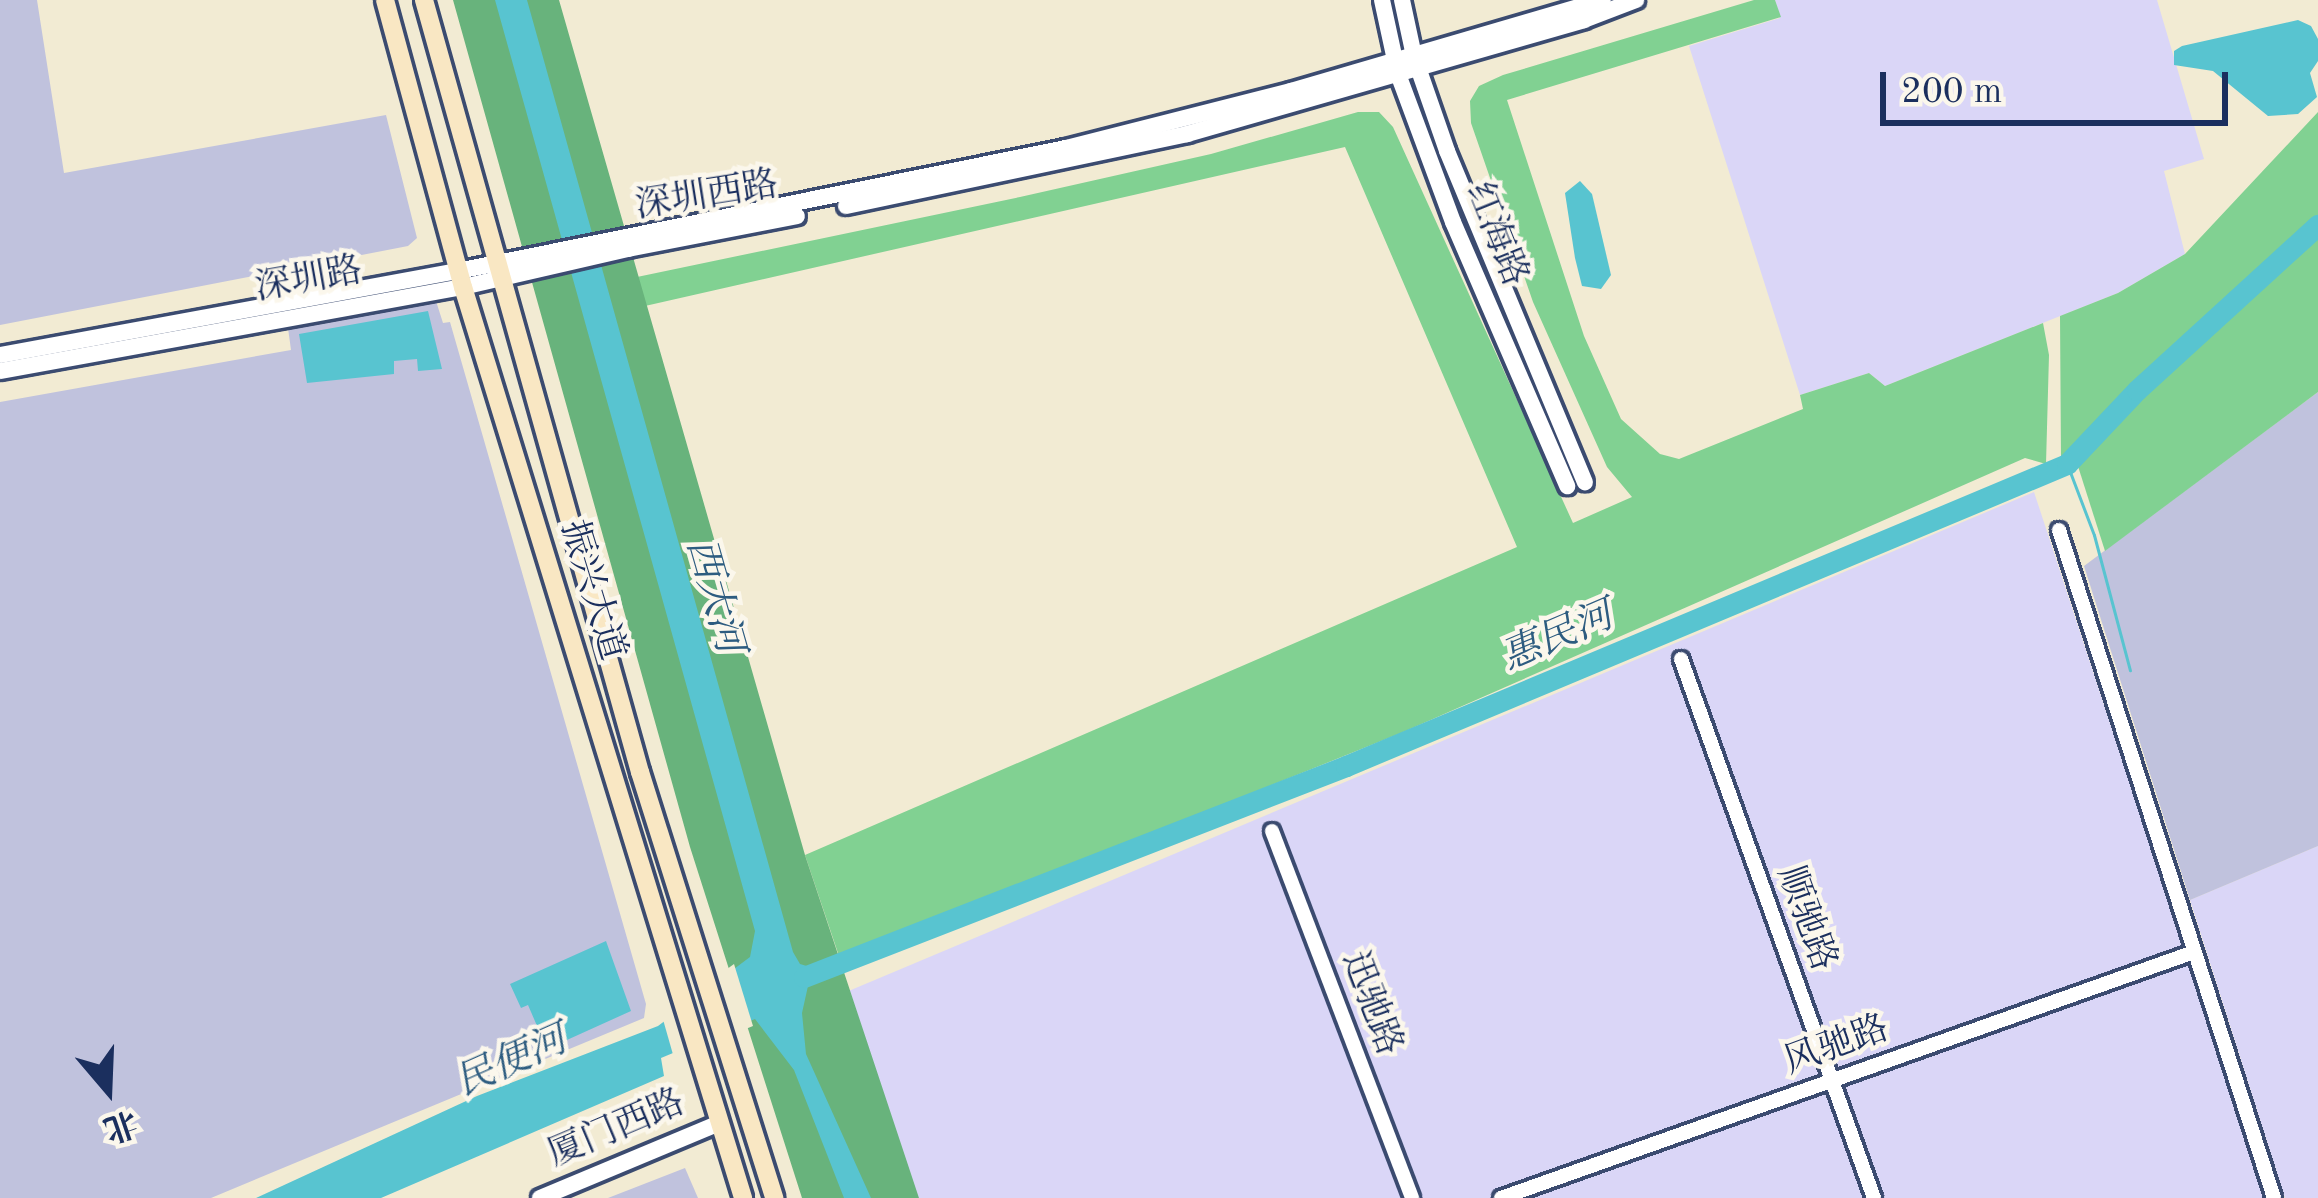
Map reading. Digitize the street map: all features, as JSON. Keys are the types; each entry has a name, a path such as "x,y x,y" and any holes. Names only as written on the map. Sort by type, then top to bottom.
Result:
{"main road":[{"name":"振兴大道","path":"385,0 461,279 743,1198"},
{"name":"振兴大道","path":"424,0 640,772 774,1198"}],"street":[{"name":"红海路","path":"1382,0 1396,67 1453,222 1576,484 1416,62 1402,0"},
{"name":"深圳西路","path":"1416,62 1603,0"},
{"name":"深圳西路","path":"624,244 1147,130 1636,0"},
{"name":"深圳路","path":"0,371 624,244"},
{"name":"深圳路","path":"0,355 461,279"},
{"path":"2059,530 2274,1198"},
{"name":"顺驰路","path":"1681,659 1874,1198"},
{"name":"迅驰路","path":"1272,831 1412,1198"},
{"name":"风驰路","path":"1501,1198 2194,952"},
{"name":"厦门西路","path":"540,1198 719,1123"}],"shaded area":[{"path":"0,0 37,0 64,173 386,115 417,238 408,246 0,325"},
{"path":"1775,0 2157,0 2204,159 2164,171 2185,254 2118,293 1885,386 1869,373 1800,395 1689,46 1780,18"},
{"path":"436,301 443,323 450,322 646,1004 644,1018 211,1198 0,1198 0,402 291,350 288,328"},
{"path":"2318,392 2318,846 2190,900 2084,566"},
{"path":"2034,492 2266,1198 910,1198 832,998"},
{"path":"2318,846 2318,1198 2285,1198 2190,900"},
{"path":"685,1168 698,1198 608,1198"}],"green space":[{"path":"453,0 559,0 805,855 919,1198 802,1198 690,847"},
{"path":"1754,0 1775,0 1781,17 1507,100 1584,336 1621,419 1660,454 1679,459 1803,409 1800,395 1869,373 1885,386 2043,323 2049,355 2046,464 2025,458 1401,733 840,959 805,855 1517,547 1345,147 645,306 637,277 1020,197 1211,154 1358,112 1379,112 1393,127 1573,523 1632,497 1607,467 1533,302 1471,123 1470,101 1479,86 1503,75"},
{"path":"2318,112 2318,216 2061,460 2060,316 2118,293 2185,254"},
{"path":"2318,232 2318,392 2105,551 2076,460"}],"water":[{"path":"495,0 527,0 793,952 800,964 827,972 808,986 802,1013 806,1054 871,1198 844,1198 794,1070 755,1019 661,1058 664,1076 381,1198 256,1198 477,1096 658,1026 750,957 755,931"},
{"path":"2298,20 2311,26 2318,39 2318,61 2310,73 2317,97 2298,114 2268,116 2213,71 2174,65 2174,51 2182,46"},
{"path":"1580,181 1592,194 1611,275 1601,289 1582,286 1575,258 1565,193"},
{"path":"428,311 442,369 418,371 417,359 394,361 394,374 307,383 299,334"},
{"path":"606,941 631,1011 547,1049 528,1005 521,1008 510,984"}],"pier":[{"path":"734,964 753,1026 674,1058 662,1016"}],"waterway":[{"name":"惠民河","path":"804,977 1346,766 2067,464 2137,390 2318,225"},
{"path":"2067,464 2094,535 2130,670"}],"water label":[{"name":"西大河","path":"713,596"},
{"name":"民便河","path":"512,1063"}]}
